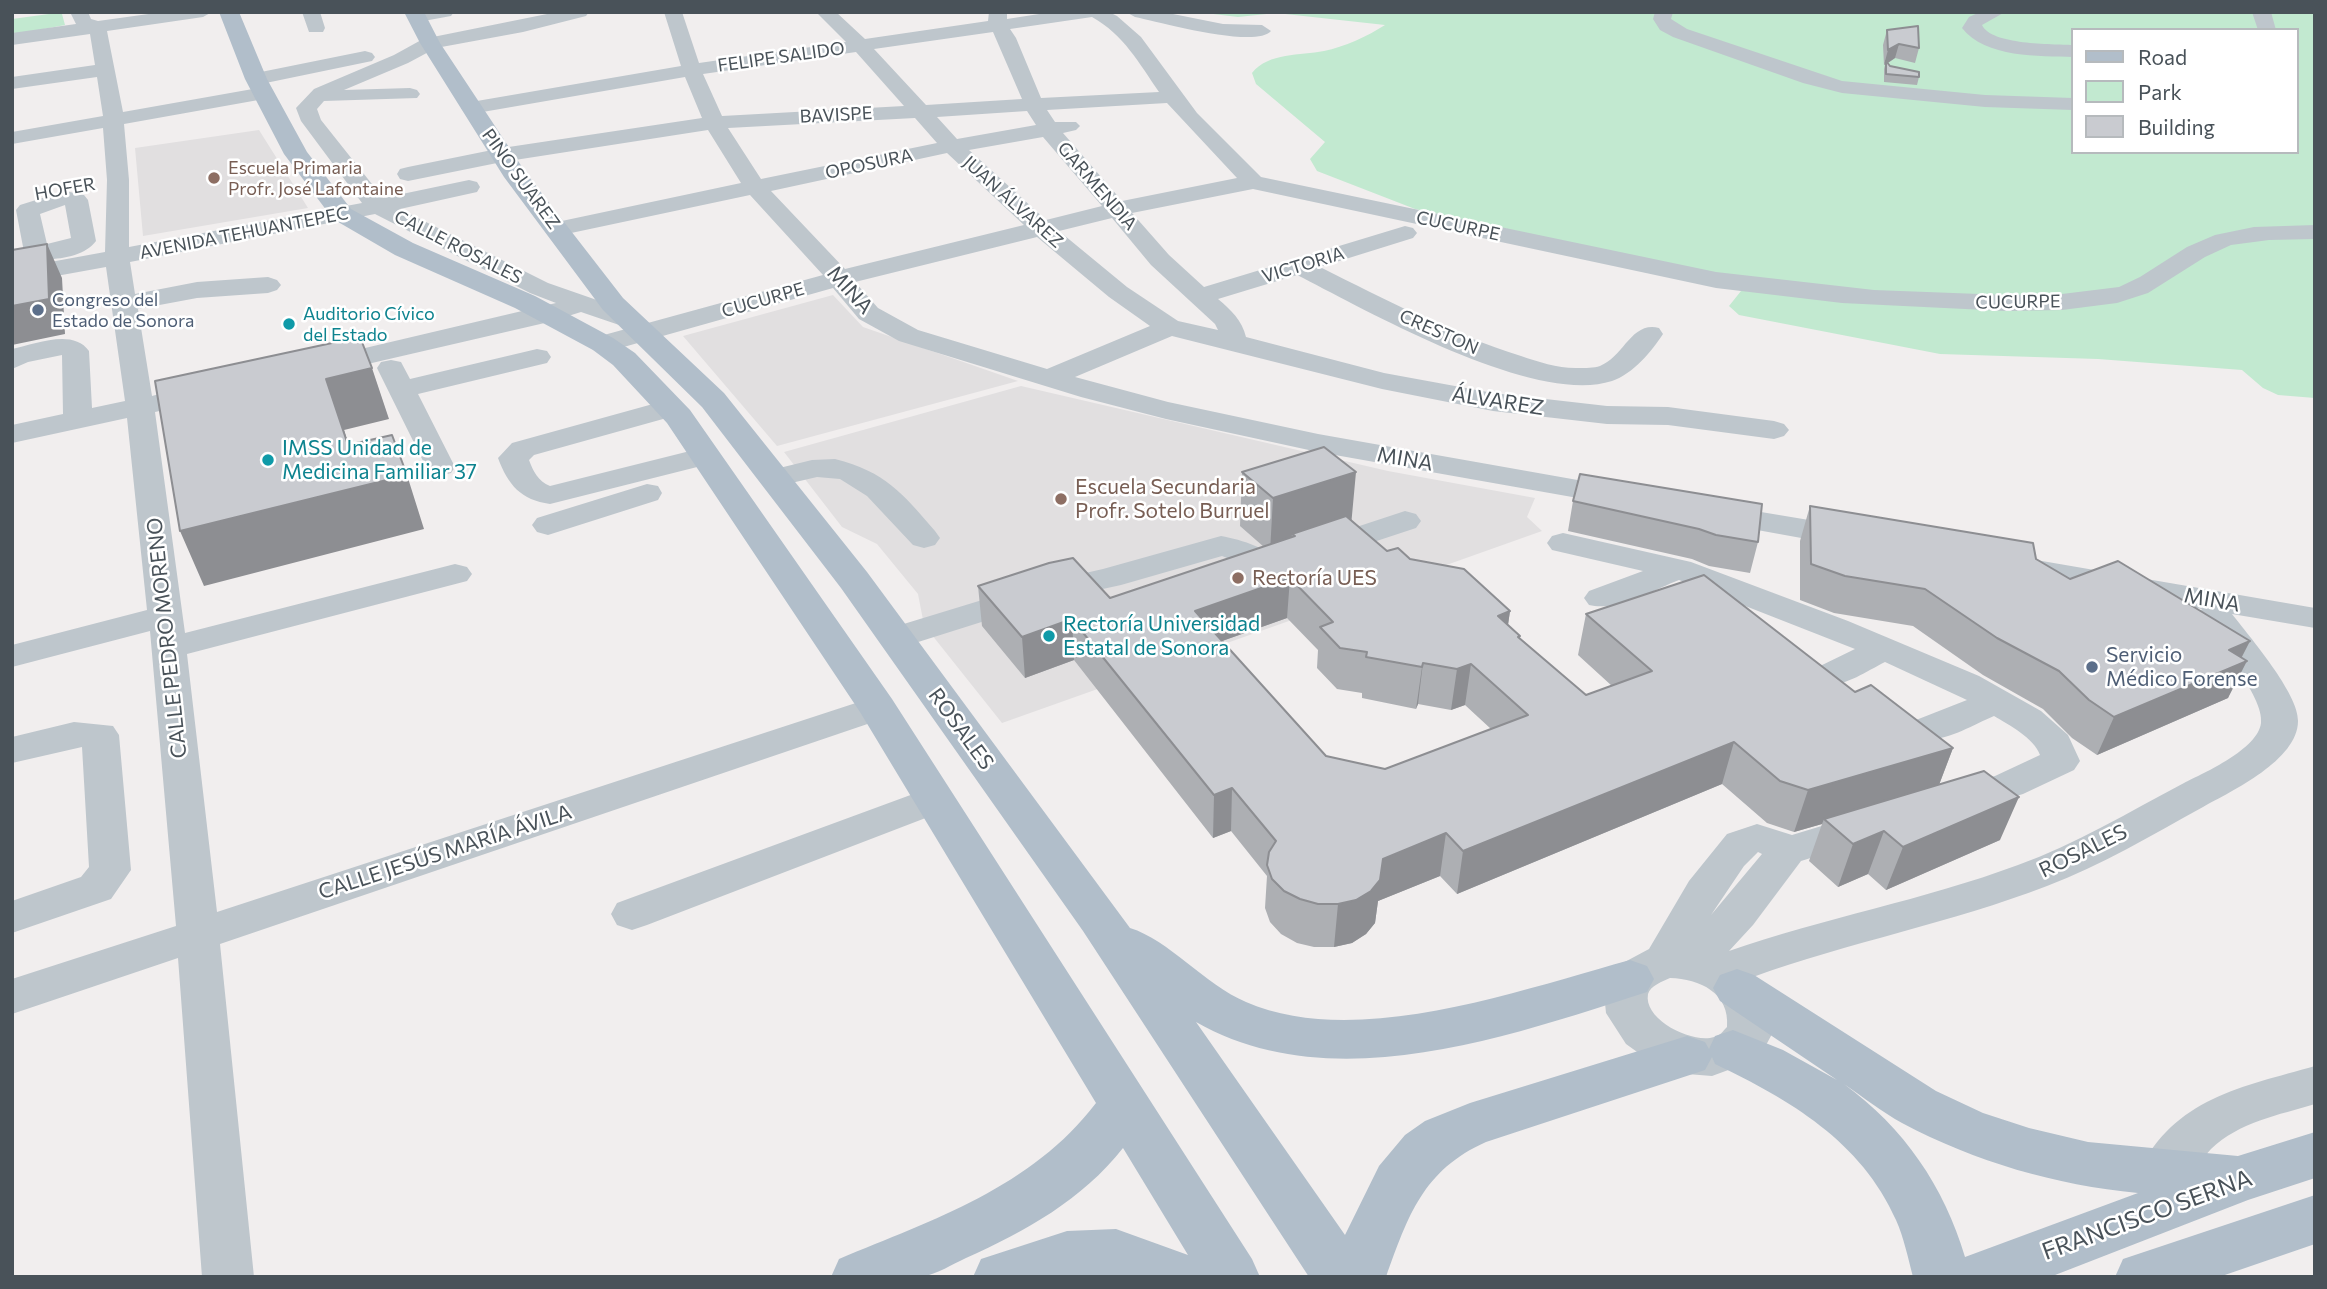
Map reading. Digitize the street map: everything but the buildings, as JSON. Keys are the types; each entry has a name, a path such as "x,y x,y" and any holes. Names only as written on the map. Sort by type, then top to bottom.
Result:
{"main road":[{"name":"CALLE ROSALES","path":"229,12 260,86 296,154 342,214 404,249 549,314"},
{"name":"PINO SUAREZ","path":"416,15 430,43 509,166 557,229 592,298 625,332"},
{"name":"ROSALES","path":"549,314 625,332 713,400 854,580 1099,919 1341,1277"},
{"name":"ROSALES","path":"625,332 624,359 671,408 877,708 1126,1103 1232,1277"},
{"path":"1099,919 1160,971 1209,1006 1232,1018 1318,1040 1366,1041 1421,1033 1688,972 1918,1106 1967,1130 2029,1151 2088,1165 2238,1180"},
{"path":"1357,1277 1396,1186 1416,1161 1439,1140 1470,1125 1710,1053 1801,1082 1862,1126 1906,1183 1925,1222 1942,1277"},
{"path":"859,1277 1026,1201 1060,1178 1108,1129 1126,1103"},
{"name":"FRANCISCO SERNA","path":"1980,1277 2238,1180 2315,1155"},
{"path":"2143,1277 2315,1219"},
{"path":"1001,1277 1067,1257 1115,1255 1176,1277"}],"street":[{"path":"79,12 83,22 96,27"},
{"path":"12,39 203,12"},
{"path":"416,15 444,12"},
{"name":"MINA","path":"673,12 690,70 713,123 756,188 840,278 861,307 896,330 1048,379 1172,413 1336,447 1875,541"},
{"name":"JUAN ÁLVAREZ","path":"825,12 860,45 951,146 1042,229 1118,292 1169,327 1233,339"},
{"path":"1094,12 1116,22 1133,37 1177,103 1253,182"},
{"name":"FELIPE SALIDO","path":"471,108 690,70 890,41 998,19 1094,12"},
{"path":"1135,12 1223,30 1262,31"},
{"path":"1664,12 1662,19 1667,26 1680,33 1810,79 1842,87 1985,101 2072,104"},
{"path":"1996,12 1975,21 1971,28 1998,42 2034,49 2072,51"},
{"path":"2261,12 2267,28"},
{"path":"313,98 401,59 430,43 571,13"},
{"path":"890,41 884,33 888,27 944,16"},
{"name":"GARMENDIA","path":"998,19 1034,105 1049,130 1160,260 1225,319 1233,339"},
{"name":"CALLE PEDRO MORENO","path":"96,27 113,112 118,180 117,259 140,408 167,632 198,934 228,1277"},
{"path":"12,138 113,112 260,86 389,52"},
{"path":"1929,75 1998,84 2072,86"},
{"path":"20,88 105,76"},
{"path":"313,98 410,94"},
{"name":"CALLE ROSALES","path":"313,98 306,108 311,121 377,206 539,288 592,298"},
{"name":"BAVISPE","path":"509,166 713,123 1034,105 1177,103"},
{"name":"OPOSURA","path":"557,229 951,146 1049,130 1177,103"},
{"path":"25,119 113,112"},
{"path":"408,174 509,166"},
{"name":"AVENIDA TEHUANTEPEC","path":"12,277 51,261 117,259 342,214 509,166"},
{"name":"HOFER","path":"12,198 118,180"},
{"name":"CUCURPE","path":"625,332 1119,209 1253,182 1716,280 1780,291 1923,301 2045,303 2120,295 2142,287 2208,245 2256,234 2315,232"},
{"name":"VICTORIA","path":"1201,296 1405,233"},
{"name":"CRESTON","path":"1298,267 1472,348 1538,370 1586,377"},
{"path":"124,304 197,290 268,285"},
{"path":"289,374 549,314 592,298"},
{"path":"1048,379 1169,327"},
{"path":"1580,412 1586,377 1611,372 1650,334"},
{"name":"ÁLVAREZ","path":"1233,339 1416,388 1493,402 1580,412 1668,416 1774,430"},
{"path":"12,361 19,356 68,346 75,351 78,420"},
{"path":"384,352 440,467"},
{"path":"402,389 537,357"},
{"path":"12,434 194,395"},
{"path":"671,408 523,449 513,458 521,479 538,494 550,495 712,465"},
{"path":"548,525 712,465"},
{"path":"774,478 815,468 830,468 856,475 880,489 924,538"},
{"path":"1226,577 1267,567 1405,521"},
{"path":"1563,543 1679,569 1884,649 1966,684 2028,720 2055,744 2061,761 2009,785 1931,808"},
{"path":"896,638 1040,593 1109,578 1221,546 1234,548 1267,567"},
{"name":"MINA","path":"1984,561 2315,618"},
{"path":"1601,598 1679,569"},
{"path":"12,656 167,632 454,574"},
{"path":"1109,578 1125,596 1135,598 1186,587"},
{"name":"ROSALES","path":"1688,972 1894,919 2032,875 2082,854 2229,776 2256,757 2273,738 2280,722 2278,708 2265,685 2204,599"},
{"path":"1829,676 1884,649"},
{"path":"1929,729 1996,702"},
{"name":"CALLE JESÚS MARÍA ÁVILA","path":"13,992 198,934 877,708"},
{"path":"12,750 74,734 100,735 110,870 96,888 12,917"},
{"path":"632,914 935,799"},
{"path":"1688,972 1710,882 1741,843 1750,838 1761,838 1787,851 1892,819"},
{"path":"1688,972 1751,1011 1749,1034 1710,1053 1656,1044 1634,1024 1625,1000 1688,972"},
{"path":"2163,1173 2198,1131 2219,1118 2249,1105 2315,1085"}],"shaded area":[{"name":"Escuela Primaria Profr. José Lafontaine","path":"259,130 308,208 143,236 135,148"},
{"path":"833,295 863,327 1018,381 777,446 683,336"},
{"path":"1021,386 1388,471 1535,498 1527,517 1542,531 1002,723 924,625 918,594 877,544 842,527 784,452"}],"green space":[{"path":"1197,12 2315,12 2315,398 2278,395 2263,388 2242,370 2098,359 1940,354 1739,315 1729,306 1741,291 1720,278 1692,269 1415,209 1317,171 1310,159 1325,142 1256,84 1252,73 1267,61 1340,47 1385,25 1276,13 1238,17"},
{"path":"62,14 65,25 12,35 12,19"}],"place":[{"name":"Escuela Primaria Profr. José Lafontaine","path":"214,178"},
{"name":"Congreso del Estado de Sonora","path":"38,310"},
{"name":"Auditorio Cívico del Estado","path":"289,324"},
{"name":"IMSS Unidad de Medicina Familiar 37","path":"268,460"},
{"name":"Escuela Secundaria Profr. Sotelo Burruel","path":"1061,499"},
{"name":"Rectoría UES","path":"1238,578"},
{"name":"Rectoría Universidad Estatal de Sonora","path":"1049,636"},
{"name":"Servicio Médico Forense","path":"2092,667"}]}
